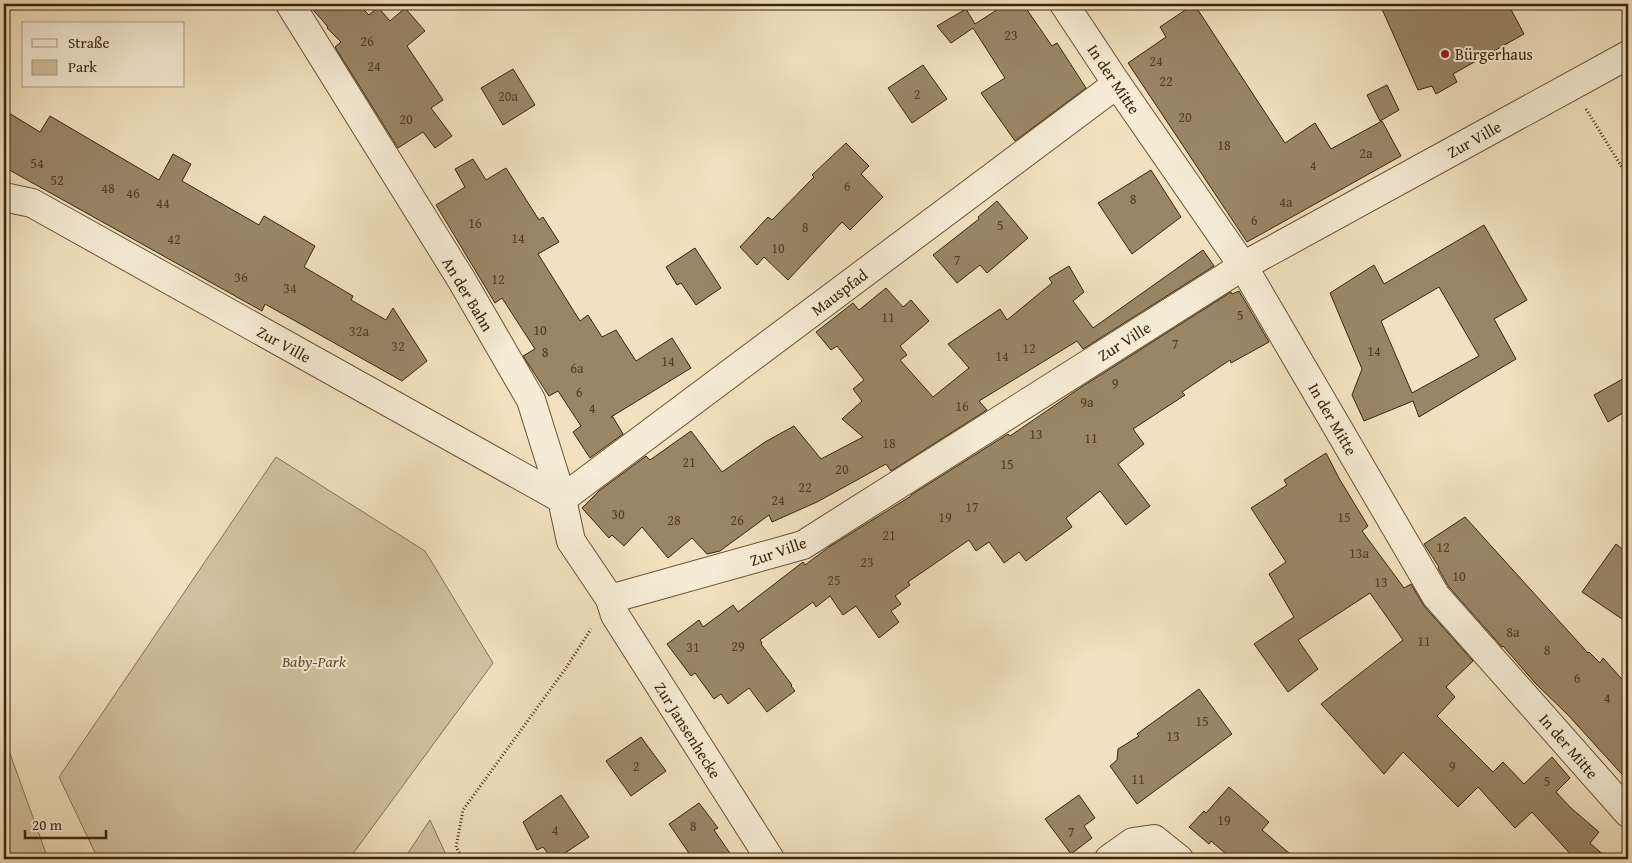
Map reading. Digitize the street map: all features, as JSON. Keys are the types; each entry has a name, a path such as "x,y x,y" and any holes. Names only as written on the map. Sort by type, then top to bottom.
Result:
{"street":[{"name":"An der Bahn","path":"290,4 461,279 531,400 562,499 571,541 610,599"},
{"name":"In der Mitte","path":"1064,4 1243,266 1436,596 1628,813"},
{"name":"Zur Ville","path":"610,599 803,545 1243,266 1628,55"},
{"name":"Mauspfad","path":"562,499 1117,84"},
{"name":"Zur Ville","path":"4,197 32,203 562,499"},
{"name":"Zur Jansenhecke","path":"610,599 615,615 770,859"},
{"path":"1109,859 1133,842 1154,839 1179,859"}],"path":[{"path":"1571,85 1628,178"},
{"path":"463,859 456,847 463,810 566,668 610,599"}],"green space":[{"name":"Baby-Park","path":"276,457 425,551 493,663 349,859 98,859 59,777"},
{"path":"4,737 48,859 4,859"},
{"path":"430,820 448,859 404,859"}],"building":[{"path":"308,4 358,4 369,15 378,7 390,21 405,8 425,31 407,46 443,100 431,108 452,136 435,148 423,132 398,148 335,47 341,42"},
{"path":"1006,4 1023,4 1052,46 1057,43 1086,88 1015,141 981,93 1005,78 973,28 951,43 937,26 966,9 975,24"},
{"path":"1194,4 1285,143 1315,123 1331,149 1382,121 1401,156 1247,242 1128,63 1166,37 1160,27"},
{"name":"Bürgerhaus","path":"1396,4 1508,4 1524,34 1453,74 1457,82 1436,94 1432,86 1418,90 1382,9"},
{"path":"923,65 947,99 912,123 888,88"},
{"path":"513,69 535,105 503,125 481,88"},
{"path":"1387,85 1399,110 1380,121 1367,95"},
{"path":"4,110 40,132 50,116 159,180 173,154 191,164 182,181 259,225 264,216 315,246 304,267 353,296 351,300 386,320 393,308 427,361 402,381 265,304 262,311 4,167"},
{"path":"846,143 869,166 861,174 883,197 850,230 842,222 788,280 764,257 757,265 740,247 768,217 772,220 814,177 812,175"},
{"path":"473,159 486,180 506,168 539,220 543,217 559,242 538,254 580,321 588,315 602,337 616,330 636,361 672,338 691,368 611,417 613,417 623,434 590,458 573,432 581,426 558,391 549,396 523,356 535,349 502,298 495,303 436,205 465,187 455,169"},
{"path":"1151,170 1181,217 1132,254 1098,203"},
{"path":"997,201 1028,238 987,273 980,265 957,283 933,255 979,219 978,217"},
{"path":"1484,225 1527,300 1494,319 1516,359 1419,417 1413,401 1364,421 1352,395 1362,369 1330,293 1374,265 1384,284","holes":["1439,287 1479,356 1412,393 1381,321"]},
{"path":"695,248 721,288 696,305 681,283 677,285 666,267"},
{"path":"1203,250 1214,266 1083,349 1077,341 979,401 987,410 891,471 886,464 817,502 772,522 769,515 720,551 707,554 692,538 668,558 642,527 624,546 612,535 609,538 582,508 599,491 646,456 650,460 691,431 722,472 765,442 794,426 821,459 863,437 842,419 862,401 853,389 864,380 837,346 831,350 816,332 853,303 859,310 886,288 903,307 911,300 929,321 900,346 907,355 900,360 933,397 969,368 948,344 1000,309 1007,320 1052,283 1049,278 1069,266 1084,292 1073,301 1093,328"},
{"path":"1239,291 1269,342 1231,363 1230,360 1182,392 1185,395 1133,429 1144,444 1118,464 1150,506 1126,525 1100,491 1066,518 1072,527 1026,561 1019,552 1004,563 989,542 976,551 969,540 908,582 910,585 895,596 901,604 891,611 899,622 879,638 856,606 843,615 830,596 816,607 813,602 760,640 795,691 767,712 749,688 728,704 721,694 714,699 695,673 691,676 667,644 699,620 703,627 733,605 738,612 803,562 805,565 829,547 1008,434 1010,436 1080,388 1231,292 1232,294"},
{"path":"1628,376 1628,410 1608,422 1594,395"},
{"path":"1326,453 1368,526 1362,531 1404,588 1411,584 1424,606 1473,661 1446,687 1455,697 1437,716 1493,772 1503,762 1524,784 1552,757 1570,778 1556,792 1599,832 1590,843 1608,859 1575,859 1532,812 1515,828 1478,787 1458,807 1403,752 1384,774 1321,704 1403,640 1370,593 1298,640 1318,669 1288,692 1254,644 1294,617 1269,574 1286,562 1251,508 1287,485 1284,480"},
{"path":"1465,517 1588,653 1600,663 1603,658 1628,686 1628,781 1568,715 1535,683 1449,587 1424,544"},
{"path":"1616,544 1628,553 1628,623 1582,592"},
{"path":"1199,689 1232,734 1137,804 1110,766 1117,760 1118,749 1139,736 1137,734"},
{"path":"641,737 666,771 631,796 606,761"},
{"path":"1229,787 1269,822 1262,830 1296,859 1232,859 1211,841 1209,844 1189,827 1204,811 1206,813"},
{"path":"561,795 589,837 556,859 552,859 543,847 537,850 523,822"},
{"path":"1079,795 1095,818 1084,826 1092,838 1071,854 1045,819"},
{"path":"699,803 718,828 714,830 734,859 693,859 669,824"}],"place":[{"name":"Bürgerhaus","path":"1445,54"}]}
